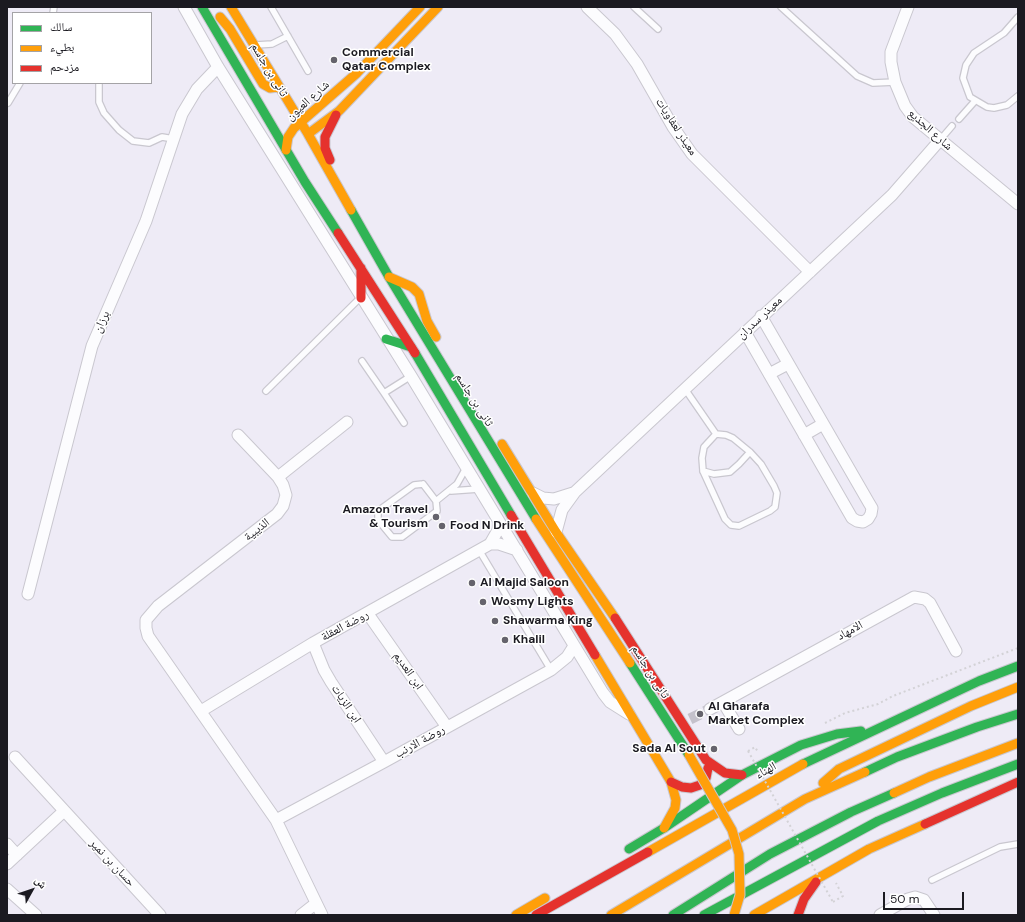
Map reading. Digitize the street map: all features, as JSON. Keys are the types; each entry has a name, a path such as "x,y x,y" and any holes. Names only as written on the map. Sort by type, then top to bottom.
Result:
{"main road":[{"path":"202,7 305,182 411,347 670,782 676,800 675,808 664,828"},
{"path":"214,7 231,40 283,125 292,132 308,134"},
{"name":"ثانى بن جاسم","path":"231,7 301,122 389,277 412,287 419,294 430,328 556,532 686,721 706,760 725,773 742,775"},
{"name":"شارع العيون","path":"286,150 288,137 301,122 357,73 420,7"},
{"name":"شارع العيون","path":"308,134 339,111 438,7"},
{"path":"220,17 230,29 263,84 270,88 279,87"},
{"path":"288,100 307,103 332,96"},
{"path":"339,111 328,128 325,137 325,148 364,225 373,250"},
{"path":"305,182 314,172 342,193"},
{"path":"361,268 361,298"},
{"path":"389,277 530,512 689,755 732,830 739,854 740,895 734,915"},
{"path":"386,339 411,347"},
{"name":"الهناء","path":"536,915 820,754 978,681 1018,666"},
{"path":"805,799 839,769 965,708 1018,687"},
{"path":"611,915 805,799 897,757 1018,714"},
{"path":"624,852 664,828 742,775 801,745 843,733 874,730"},
{"path":"673,915 770,854 851,812 929,777 1018,743"},
{"path":"670,782 682,787 691,788 700,785 706,778 708,769 706,760"},
{"path":"704,915 878,821 942,792 1018,764"},
{"path":"754,915 869,849 1018,782"},
{"path":"798,915 807,894 824,874"},
{"path":"516,915 556,891"}],"street":[{"path":"184,7 218,67 386,339 411,376 583,661 607,699 629,715"},
{"name":"معيذر لعفاويات","path":"586,7 615,34 637,64 673,127 692,154 810,272"},
{"name":"شارع الجذيع","path":"908,7 891,52 891,62 895,82 908,112 1018,204"},
{"name":"برزان","path":"28,594 92,346 146,222 182,114 191,98 203,82 218,67"},
{"name":"معيذر سدران","path":"556,532 562,510 575,492 684,388 892,195 940,140"},
{"path":"745,332 852,518 863,522 868,519 872,508 761,316"},
{"path":"770,374 788,364"},
{"path":"278,477 347,422"},
{"path":"804,435 823,424"},
{"name":"الذيبية","path":"201,710 148,636 146,620 158,606 277,514 282,506 286,495 283,485 278,477 238,435"},
{"name":"معيذر سدران","path":"533,493 543,498 554,499 565,497 575,492"},
{"path":"499,522 498,530 490,544 499,544 517,550"},
{"name":"روضة العقلة","path":"201,710 313,643 368,614 490,544"},
{"name":"الامهاد","path":"710,709 914,597 925,599 930,603 956,651"},
{"name":"ابن العديم","path":"368,614 447,727"},
{"name":"ابن الزيات","path":"313,643 324,670 331,682 384,762"},
{"name":"روضة الارنب","path":"276,820 551,670 562,662 572,651 574,646"},
{"path":"562,662 583,661"},
{"path":"723,702 739,729"},
{"path":"201,710 276,820 315,904 322,915"},
{"name":"حسان بن نمير","path":"15,757 160,915"},
{"path":"7,864 64,811"},
{"path":"7,844 17,855"},
{"path":"7,889 36,915"},
{"path":"880,915 908,899 915,897 919,898 931,910"},
{"path":"301,915 315,904"}],"lane":[{"path":"271,7 308,70"},
{"path":"634,7 658,29"},
{"path":"781,7 857,76 873,83 895,82"},
{"path":"1018,17 1004,33 974,53 964,71 964,85 975,100 987,107 1000,107 1012,102 1018,96"},
{"path":"254,45 272,44 288,36"},
{"path":"8,103 19,84"},
{"path":"99,84 99,102 104,113 119,130 133,140 148,143 162,137 174,139"},
{"path":"959,118 975,100"},
{"path":"940,140 952,126"},
{"path":"266,391 361,298"},
{"path":"362,361 404,423"},
{"path":"384,393 411,376"},
{"path":"684,388 716,434 726,435 733,438 750,452 761,464 774,486 777,499 775,507 746,524 739,526 731,525 725,519 703,471 702,458 704,447 716,434"},
{"path":"703,471 714,474 730,472 740,464 750,452"},
{"path":"436,501 457,484 466,468"},
{"path":"423,484 436,501 437,511 434,515 402,537 392,537 378,520 378,511 414,485 423,484"},
{"path":"450,491 479,489"},
{"path":"479,550 551,670"},
{"path":"932,880 1000,847 1018,844"}],"path":[{"path":"820,725 845,713 878,704 900,693 1018,648"},
{"path":"755,747 748,751 833,902 843,896"}],"tunnel":[{"path":"690,719 710,709"}],"traffic: fast":[{"path":"202,7 305,182 338,233"},
{"path":"351,210 389,277 536,519"},
{"path":"386,339 411,347"},
{"path":"415,353 511,515"},
{"path":"630,663 689,755"},
{"path":"803,764 979,681 1018,666"},
{"path":"865,772 897,757 977,727 1018,714"},
{"path":"629,849 664,828 742,775 801,745 837,734 861,731"},
{"path":"704,915 878,821 942,793 1018,764"},
{"path":"673,915 770,854 851,812 894,793"}],"traffic: slow":[{"path":"231,7 308,134 351,210"},
{"path":"286,150 288,137 294,128 357,73 420,7"},
{"path":"308,134 339,111 438,7"},
{"path":"220,17 230,29 263,84 270,88 279,87"},
{"path":"389,277 412,287 419,294 427,321 436,337"},
{"path":"502,444 556,532 615,618"},
{"path":"536,519 630,663"},
{"path":"595,655 671,782 676,800 675,808 664,828"},
{"path":"823,783 839,769 971,706 1018,687"},
{"path":"894,793 929,777 1018,743"},
{"path":"689,755 732,830 739,854 740,895 734,915"},
{"path":"648,852 803,764"},
{"path":"611,915 805,799 865,772"},
{"path":"754,915 869,849 925,824"},
{"path":"516,915 545,898"}],"traffic: jam":[{"path":"330,160 325,148 325,137 336,115"},
{"path":"338,233 415,353"},
{"path":"361,268 361,298"},
{"path":"511,515 595,655"},
{"path":"615,618 706,760 725,773 742,775"},
{"path":"671,782 682,787 691,788 700,785 706,778 708,768"},
{"path":"925,824 1018,782"},
{"path":"536,915 648,852"},
{"path":"798,915 804,899 816,882"}],"place":[{"name":"Commercial Qatar Complex","path":"334,60"},
{"name":"Amazon Travel & Tourism","path":"436,517"},
{"name":"Food N Drink","path":"442,526"},
{"name":"Al Majid Saloon","path":"472,583"},
{"name":"Wosmy Lights","path":"483,602"},
{"name":"Shawarma King","path":"495,621"},
{"name":"Khalil","path":"505,640"},
{"name":"Al Gharafa Market Complex","path":"700,714"},
{"name":"Sada Al Sout","path":"714,749"}]}
